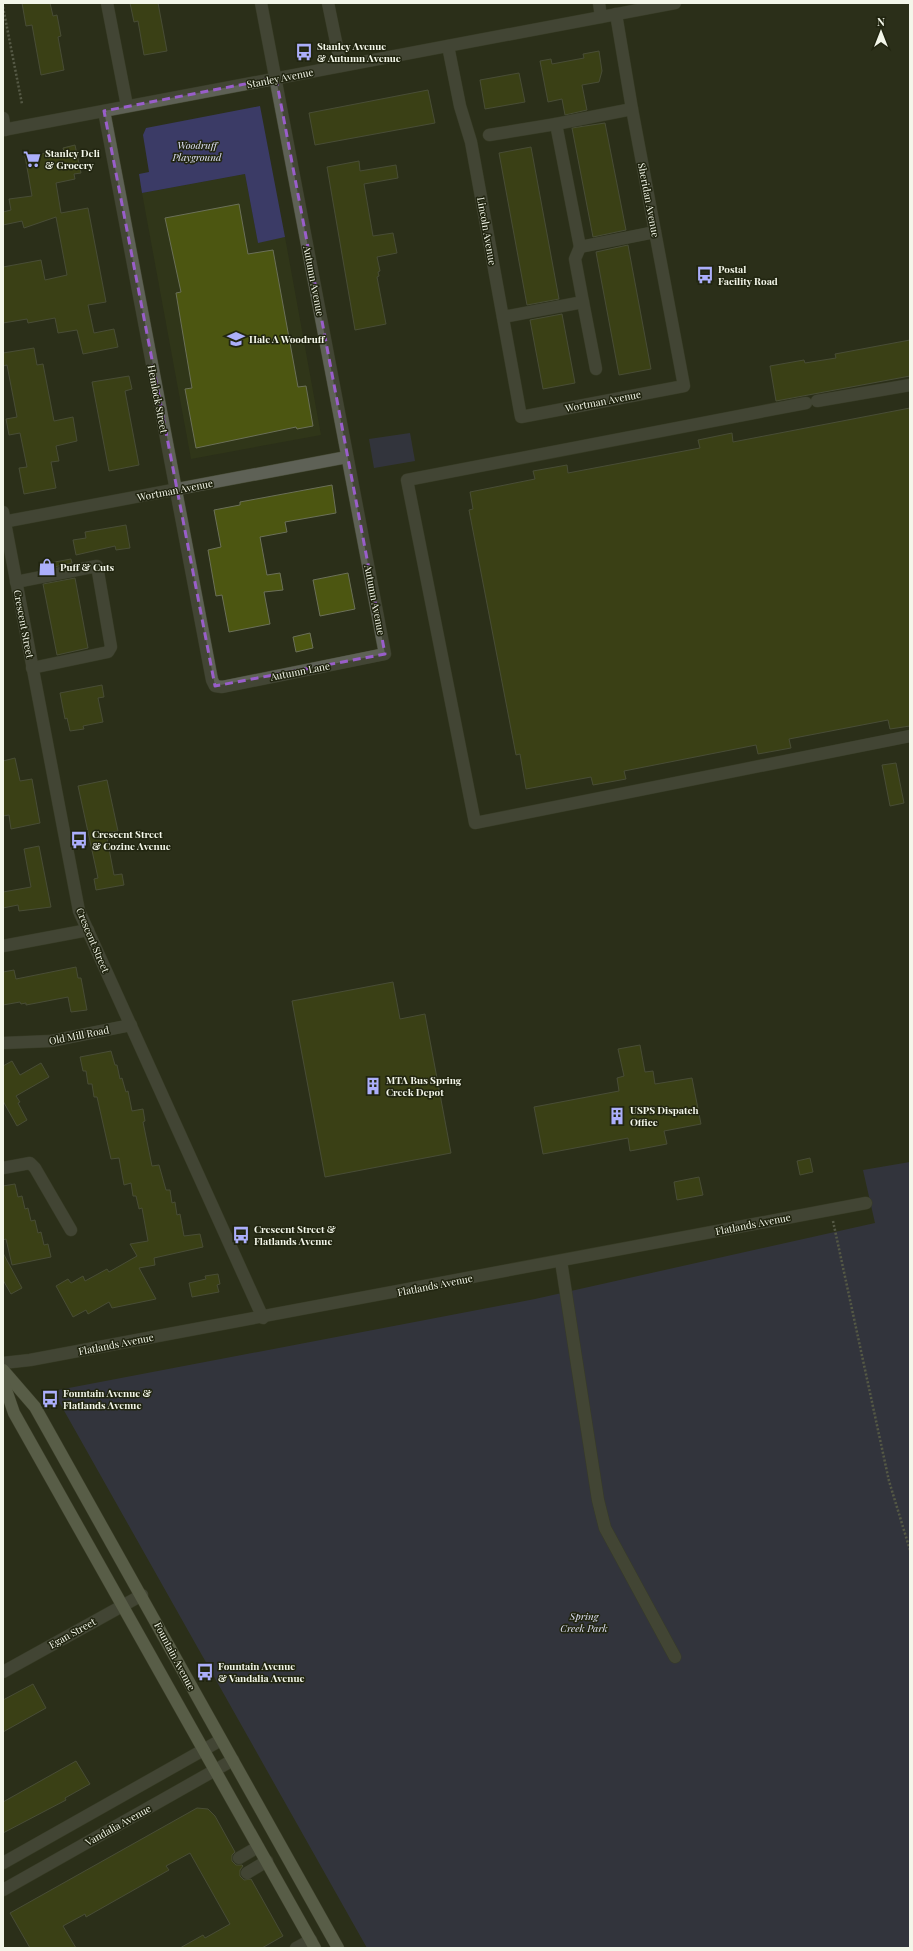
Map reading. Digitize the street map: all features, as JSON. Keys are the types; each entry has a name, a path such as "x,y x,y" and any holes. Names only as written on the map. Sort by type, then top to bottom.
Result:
{"main road":[{"name":"Fountain Avenue","path":"3,1370 35,1407 142,1595 232,1760 338,1948"},
{"name":"Fountain Avenue","path":"3,1380 14,1414 313,1944"}],"street":[{"path":"107,3 127,106"},
{"name":"Autumn Avenue","path":"261,3 385,654"},
{"path":"328,3 340,66"},
{"path":"599,3 601,17"},
{"name":"Stanley Avenue","path":"4,126 104,111 675,3"},
{"name":"Sheridan Avenue","path":"616,14 632,109 684,386"},
{"name":"Lincoln Avenue","path":"448,46 460,106 471,142 521,417"},
{"path":"489,135 632,109"},
{"name":"Hemlock Street","path":"104,111 212,680 215,686"},
{"path":"556,124 580,247 575,259 596,369"},
{"path":"580,247 655,232"},
{"path":"503,317 583,302"},
{"path":"910,385 812,402 407,480 475,823 910,736"},
{"name":"Wortman Avenue","path":"521,417 684,386"},
{"name":"Wortman Avenue","path":"4,519 176,490 347,457"},
{"name":"Crescent Street","path":"4,519 79,911 263,1318"},
{"path":"16,582 97,566 111,647 108,652 32,668"},
{"name":"Autumn Lane","path":"215,686 222,687 385,654"},
{"path":"3,946 88,930"},
{"name":"Old Mill Road","path":"3,1043 52,1042 131,1025"},
{"path":"3,1168 30,1163 35,1168 71,1230"},
{"name":"Flatlands Avenue","path":"3,1363 30,1360 263,1318 866,1203"},
{"path":"561,1261 598,1500 605,1528 675,1657"},
{"name":"Egan Street","path":"3,1672 142,1595"},
{"path":"3,1863 221,1740"},
{"name":"Vandalia Avenue","path":"3,1890 232,1760"},
{"path":"239,1858 258,1847"},
{"path":"247,1873 266,1861"},
{"path":"296,1948 313,1944"}],"path":[{"path":"3,7 22,104"},
{"path":"830,1209 889,1481 910,1550"}],"highlighted area":[{"path":"276,78 385,654 215,686 104,111"}],"shaded area":[{"name":"Hale A Woodruff","path":"245,174 258,242 285,237 321,435 191,459 142,193"}],"green space":[{"name":"Woodruff Playground","path":"260,106 285,237 258,243 245,174 142,193 139,174 149,172 143,135 146,128"},
{"path":"410,433 415,461 374,468 369,439"},
{"name":"Spring Creek Park","path":"910,1162 910,1948 367,1948 53,1391 535,1299 875,1223 863,1170"}],"building":[{"path":"22,3 50,3 53,16 57,15 61,36 58,37 64,70 41,75 32,25 26,26"},
{"path":"130,3 158,3 167,51 144,55 138,21 134,22"},
{"path":"599,51 602,71 599,82 582,85 587,110 565,115 562,99 548,102 540,61 551,59 552,64 584,58 583,54"},
{"path":"519,73 525,102 485,109 480,80"},
{"path":"428,90 435,123 315,145 309,113"},
{"path":"605,123 626,230 593,237 572,128"},
{"path":"75,145 81,173 74,174 75,179 56,183 61,213 88,208 106,302 88,305 94,333 114,329 118,347 83,354 77,330 58,333 55,318 28,323 27,319 3,323 3,267 41,260 45,280 67,275 56,217 24,228 22,221 3,225 3,212 11,210 9,199 32,196 25,156 64,151 63,148"},
{"path":"531,147 559,299 527,305 499,153"},
{"path":"359,161 360,171 396,165 398,178 364,184 373,236 393,233 397,253 377,257 380,271 378,272 379,276 377,277 386,324 355,330 327,167"},
{"name":"Hale A Woodruff","path":"239,204 248,254 273,250 298,387 306,386 313,426 297,429 296,427 196,448 185,389 192,388 176,293 181,292 165,218"},
{"path":"628,245 651,369 619,375 596,252"},
{"path":"562,314 575,383 543,389 530,320"},
{"path":"910,340 910,376 776,401 770,366 804,360 805,363 836,358 835,354"},
{"path":"34,348 37,365 43,364 54,421 73,417 77,441 56,446 59,461 51,462 56,488 24,494 19,468 27,467 20,433 9,435 6,419 17,417 7,365 3,366 3,353"},
{"path":"129,376 132,389 125,391 139,465 109,471 92,382"},
{"path":"910,408 910,726 890,729 888,720 789,739 791,748 758,754 756,745 624,771 626,779 593,785 591,777 526,789 520,754 516,755 469,510 473,509 470,492 535,479 533,471 567,465 568,473 700,448 698,440 732,433 733,442"},
{"path":"332,485 336,513 285,522 287,532 260,537 267,575 280,573 283,590 264,592 270,624 229,632 222,595 216,596 208,550 221,547 214,510 240,505 240,502"},
{"path":"126,525 130,548 116,550 115,546 76,555 73,540 86,538 85,532"},
{"path":"71,559 72,563 45,569 44,564"},
{"path":"348,573 355,609 320,616 313,580"},
{"path":"75,578 88,648 57,655 43,584"},
{"path":"310,633 313,648 296,652 293,637"},
{"path":"102,685 104,697 98,698 103,722 83,726 84,729 70,731 67,718 65,719 60,693"},
{"path":"15,758 20,781 32,779 40,823 11,829 9,815 3,816 3,761"},
{"path":"896,763 904,803 890,806 882,765"},
{"path":"107,780 118,831 106,833 114,875 122,874 124,885 96,890 94,879 98,878 78,786"},
{"path":"39,846 51,907 19,911 18,905 3,908 3,892 31,887 24,849"},
{"path":"76,967 78,978 81,978 87,1010 71,1012 68,997 26,1005 26,1003 21,1004 20,1002 3,1005 3,972 14,970 16,979"},
{"name":"MTA Bus Spring Creek Depot","path":"393,982 400,1019 425,1014 451,1153 325,1177 292,1001"},
{"name":"USPS Dispatch Office","path":"640,1045 645,1072 653,1071 655,1084 692,1078 701,1124 664,1131 667,1144 630,1151 628,1138 543,1154 534,1107 619,1091 617,1078 624,1076 618,1049"},
{"path":"111,1051 115,1065 117,1065 120,1079 122,1078 126,1092 128,1091 132,1111 143,1109 145,1121 143,1122 152,1166 159,1165 166,1190 170,1190 172,1203 175,1202 177,1215 180,1214 184,1236 200,1234 203,1247 154,1258 155,1265 139,1268 156,1299 112,1308 109,1302 88,1314 86,1310 73,1317 56,1286 68,1279 71,1283 83,1276 85,1281 107,1269 109,1272 137,1256 130,1244 148,1241 142,1208 139,1209 136,1196 133,1196 131,1183 124,1185 119,1158 111,1159 97,1097 94,1097 92,1084 88,1084 86,1071 83,1071 80,1057"},
{"path":"12,1061 20,1075 41,1063 49,1077 16,1096 27,1120 17,1126 3,1101 3,1066"},
{"path":"810,1158 813,1172 800,1175 797,1161"},
{"path":"699,1177 703,1195 677,1200 674,1182"},
{"path":"15,1184 18,1197 22,1196 25,1209 28,1208 31,1221 35,1220 38,1233 41,1232 44,1245 48,1244 51,1257 12,1265 6,1239 3,1240 3,1186"},
{"path":"3,1253 22,1288 11,1294 3,1280"},
{"path":"218,1274 220,1284 217,1285 219,1292 192,1297 189,1283 206,1279 205,1276"},
{"path":"33,1684 46,1708 3,1732 3,1700"},
{"path":"76,1761 90,1784 65,1798 66,1800 3,1833 3,1802"},
{"path":"197,1808 208,1809 215,1816 235,1852 232,1855 232,1861 236,1865 243,1866 240,1870 240,1876 244,1880 251,1879 283,1936 262,1948 180,1948 203,1935 205,1938 230,1924 190,1853 166,1866 169,1870 86,1917 85,1914 63,1926 76,1948 30,1948 10,1913"}],"place":[{"name":"Stanley Avenue & Autumn Avenue","path":"304,52"},
{"name":"Stanley Deli & Grocery","path":"32,159"},
{"name":"Postal Facility Road","path":"705,275"},
{"name":"Hale A Woodruff","path":"236,339"},
{"name":"Puff & Cuts","path":"47,567"},
{"name":"Crescent Street & Cozine Avenue","path":"79,840"},
{"name":"MTA Bus Spring Creek Depot","path":"373,1086"},
{"name":"USPS Dispatch Office","path":"617,1116"},
{"name":"Crescent Street & Flatlands Avenue","path":"241,1235"},
{"name":"Fountain Avenue & Flatlands Avenue","path":"50,1399"},
{"name":"Fountain Avenue & Vandalia Avenue","path":"205,1672"}]}
